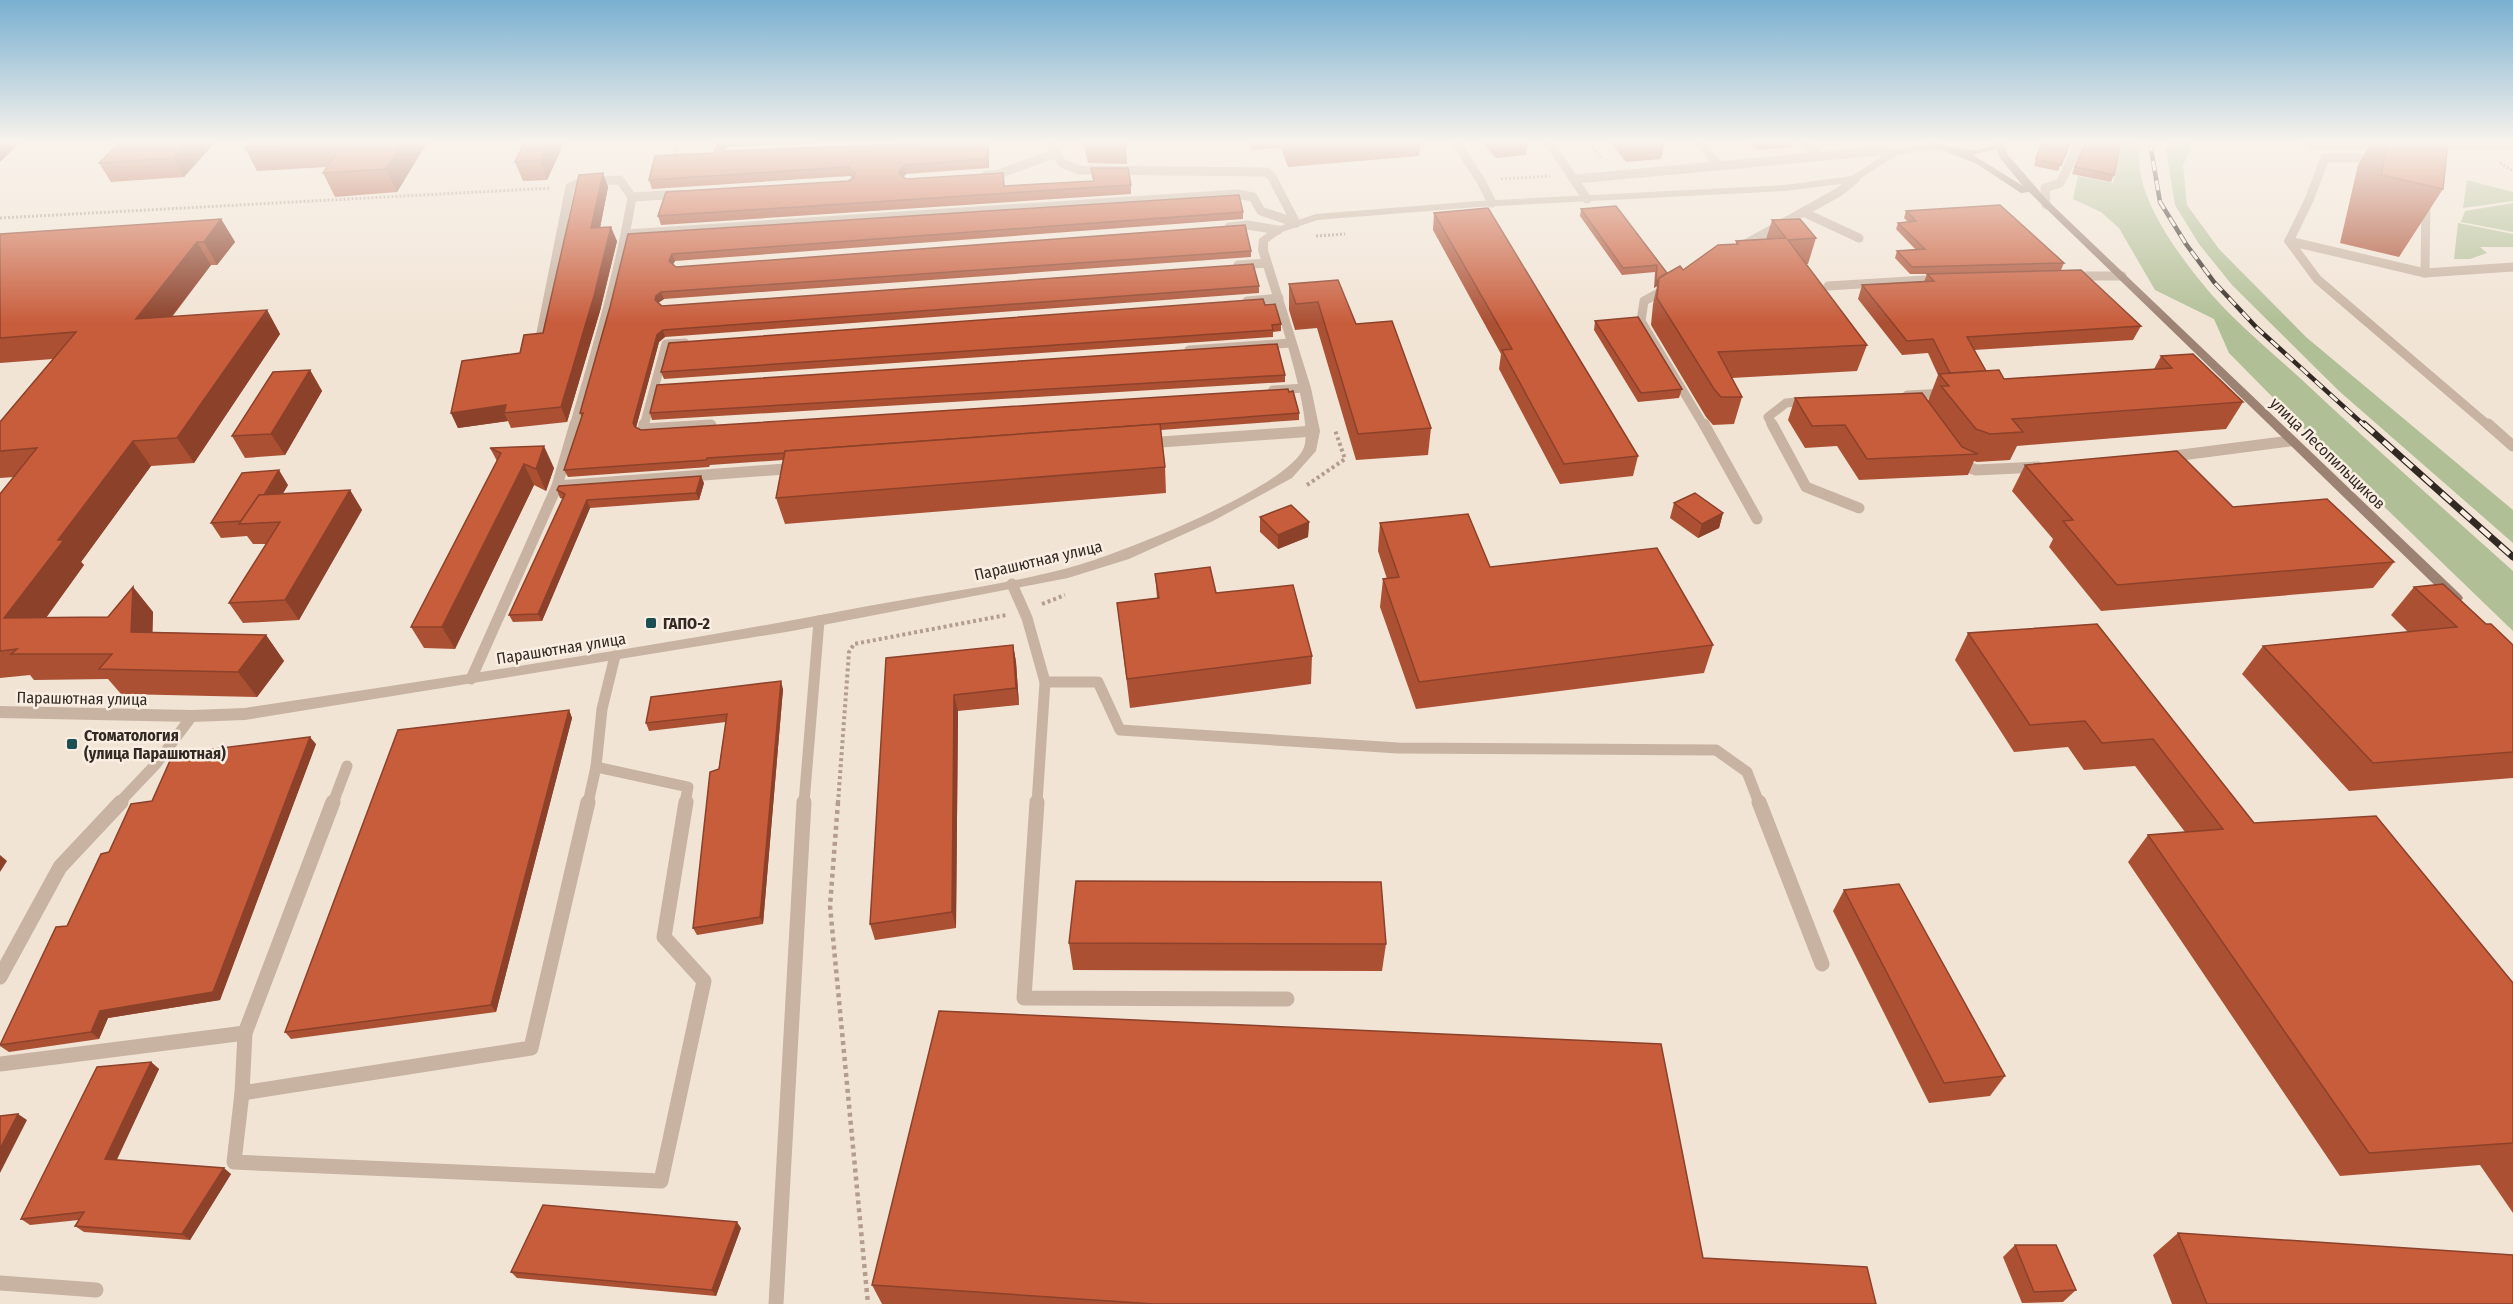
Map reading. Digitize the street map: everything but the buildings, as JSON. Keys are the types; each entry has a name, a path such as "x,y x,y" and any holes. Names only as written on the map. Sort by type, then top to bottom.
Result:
{"main road":[{"name":"улица Лесопильщиков","path":"2044,204 2121,276 2210,369 2290,441 2462,604"}],"street":[{"path":"1314,431 1305,388 1267,263 1263,240 1278,230 1316,217 1519,202"},
{"name":"Парашютная улица","path":"0,712 192,716 245,714 615,656 819,621 1068,573 1124,556 1208,518 1287,475 1310,451 1314,431"}],"lane":[{"path":"539,343 567,202"},
{"path":"471,679 557,486 605,320 626,234 631,202"},
{"path":"626,234 1117,202"},
{"path":"1256,202 1261,211 1296,223"},
{"path":"1285,202 1296,223"},
{"path":"1735,250 1821,202"},
{"path":"2289,241 2308,202"},
{"path":"2425,273 2426,202"},
{"path":"1803,212 1859,238"},
{"path":"1223,227 1247,225 1278,230"},
{"path":"2289,241 2425,273 2513,267"},
{"path":"2289,241 2317,279 2513,446"},
{"path":"1232,266 1267,263"},
{"path":"2475,268 2513,274"},
{"path":"2057,276 2121,276"},
{"path":"1828,286 1950,279"},
{"path":"1674,284 1644,301 1641,321 1687,395 1757,519"},
{"path":"1232,302 1279,298"},
{"path":"690,343 666,344 643,429 726,424"},
{"path":"1173,351 1290,343"},
{"path":"655,386 667,385"},
{"path":"1257,391 1305,388"},
{"path":"1905,398 1954,393"},
{"path":"1819,401 1786,403 1768,417 1806,487 1859,508"},
{"path":"1136,444 1314,431"},
{"path":"2153,459 2290,441"},
{"path":"1952,456 1959,464 1976,470 2047,466"},
{"path":"557,486 805,468"},
{"path":"1012,584 1024,611 1044,682 1024,998 1287,999"},
{"path":"776,1304 800,864 819,621"},
{"path":"242,1093 531,1048 596,767 602,710 615,656"},
{"path":"1044,682 1098,682 1120,730 1398,748 1716,750 1747,772 1822,964"},
{"path":"0,977 60,867 156,764 192,716"},
{"path":"347,766 245,1033 242,1093 234,1162 661,1181 704,981 664,936 688,787 596,767"},
{"path":"0,1064 245,1033"},
{"path":"0,1283 96,1290"}],"path":[{"path":"0,218 297,202"},
{"path":"1306,237 1351,234"},
{"path":"1299,490 1345,459 1334,428"},
{"path":"868,1304 830,906 849,652 854,644 1024,611 1067,594"}],"green space":[{"path":"2079,202 2149,202 2179,253 2224,308 2513,571 2513,631 2315,440 2229,353 2214,319 2155,290 2119,228 2101,212"},
{"path":"2174,202 2187,202 2219,249 2306,337 2513,510 2513,543 2339,391 2232,285 2199,244"},
{"path":"2464,202 2507,202 2463,208"},
{"path":"2513,203 2513,232 2461,222 2465,211"},
{"path":"2458,223 2513,234 2513,247 2480,247 2487,253 2470,259 2454,259"}],"railway":[{"path":"2160,202 2186,244 2214,282 2257,328 2365,426"},
{"path":"2364,424 2513,557"}],"place":[{"name":"ГАПО-2","path":"651,623"},
{"name":"Стоматология (улица Парашютная)","path":"72,744"}]}
